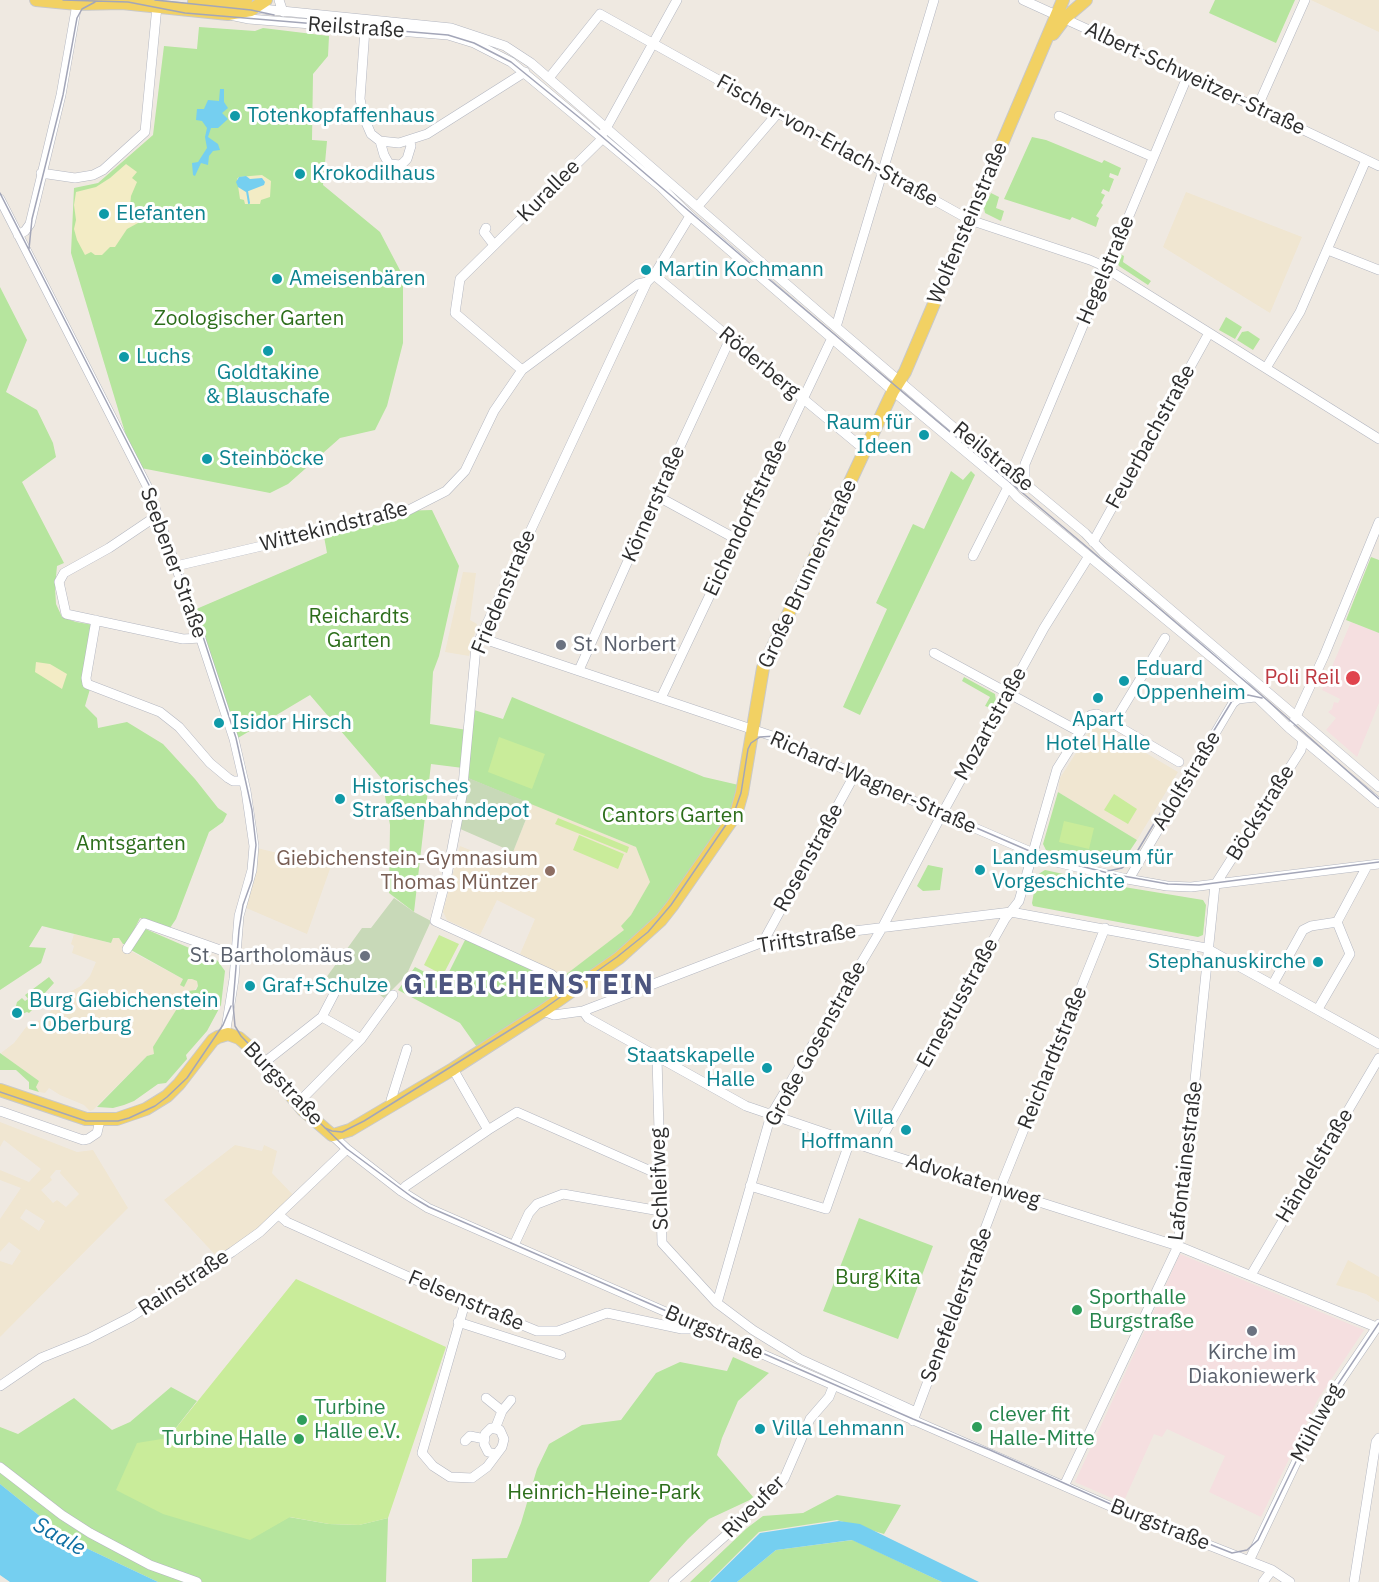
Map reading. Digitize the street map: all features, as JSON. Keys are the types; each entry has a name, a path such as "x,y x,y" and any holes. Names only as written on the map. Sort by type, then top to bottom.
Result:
{"main road":[{"name":"Reilstraße","path":"36,0 77,4 122,3 230,10"},
{"name":"Reilstraße","path":"175,0 230,10"},
{"path":"230,10 266,0"},
{"name":"Wolfensteinstraße","path":"896,386 1041,53 1060,16 1063,0"},
{"name":"Wolfensteinstraße","path":"1060,16 1086,0"},
{"name":"Große Brunnenstraße","path":"332,1135 350,1130 453,1069 570,993 634,946 672,906 736,814 742,793 764,668 896,386"},
{"path":"0,1090 74,1116 100,1120 117,1119 133,1115 156,1104 179,1084 213,1040 225,1035"},
{"name":"Burgstraße","path":"225,1035 239,1038 253,1050 297,1104 332,1135"}],"street":[{"path":"279,0 283,12"},
{"path":"603,138 606,127 654,45 677,0"},
{"path":"836,327 933,0"},
{"name":"Albert-Schweitzer-Straße","path":"1023,0 1379,166"},
{"path":"1257,108 1305,0"},
{"path":"18,235 28,227 61,95 77,4"},
{"name":"Reilstraße","path":"250,4 283,12 451,28 505,46 531,63 836,327 896,386 1025,504 1238,679 1289,728 1379,803"},
{"path":"41,173 75,178 93,176 103,170 145,132 157,6"},
{"name":"Reilstraße","path":"230,10 249,19 448,35 487,49 525,72 661,187 690,216 832,338 1025,483 1379,787"},
{"name":"Fischer-von-Erlach-Straße","path":"549,78 600,14 970,220 1090,260 1107,269 1379,439"},
{"path":"365,28 360,99 371,134 380,141 399,143 427,134 525,72"},
{"name":"Hegelstraße","path":"1025,483 1025,464 1188,75"},
{"path":"698,206 777,114"},
{"path":"1059,116 1153,157"},
{"name":"Kurallee","path":"522,370 455,313 460,279 603,138"},
{"path":"380,141 389,164 401,165 407,159 411,146 409,140"},
{"path":"1266,368 1300,312 1366,160"},
{"name":"Seebener Straße","path":"0,200 148,488 234,739 244,781 254,849 252,870 239,916 225,1035"},
{"name":"Friedenstraße","path":"570,993 551,974 435,921 447,875 462,796 476,647 650,278 690,216"},
{"path":"486,228 484,232 494,245"},
{"path":"1328,250 1379,270"},
{"name":"Röderberg","path":"650,278 730,339 865,450"},
{"name":"Wittekindstraße","path":"176,566 403,513 446,491 465,471 494,411 522,370 638,284 650,278"},
{"name":"Feuerbachstraße","path":"1093,542 1209,333"},
{"name":"Eichendorffstraße","path":"661,698 832,338"},
{"name":"Körnerstraße","path":"579,670 730,339"},
{"path":"1010,472 1025,464"},
{"name":"Reilstraße","path":"973,556 1008,487"},
{"path":"657,496 736,539"},
{"path":"158,515 109,548 64,573 59,582 66,614 183,639 201,638"},
{"path":"1289,728 1297,717 1379,522"},
{"name":"Mozartstraße","path":"882,928 1044,628 1089,556"},
{"path":"96,620 86,678 87,684 160,712 179,727 210,763 228,778 233,781 244,781"},
{"name":"Richard-Wagner-Straße","path":"481,638 779,738 942,814 1052,861 1175,887 1215,885 1379,864"},
{"path":"1113,724 1164,638"},
{"path":"934,653 1080,732 1094,714 1179,762"},
{"name":"Adolfstraße","path":"1129,879 1233,703 1238,699 1255,697"},
{"name":"Ernestusstraße","path":"875,1150 1019,901 1057,769 1080,732"},
{"name":"Böckstraße","path":"1215,885 1301,750 1303,740"},
{"name":"Rosenstraße","path":"763,942 855,774"},
{"path":"1337,922 1368,866"},
{"name":"Lafontainestraße","path":"1064,1486 1178,1246 1215,885"},
{"name":"Triftstraße","path":"543,1011 554,1015 584,1011 763,942 1011,912 1105,928 1209,950 1379,1044"},
{"path":"1273,984 1303,930 1311,926 1337,922"},
{"path":"1318,1010 1350,954 1337,922"},
{"path":"127,949 144,923 223,951 236,952"},
{"name":"Große Gosenstraße","path":"717,1303 771,1115 882,928"},
{"name":"Reichardtstraße","path":"1001,1189 1105,928"},
{"path":"270,1058 322,1017 334,992"},
{"path":"297,1104 361,1039 393,995"},
{"name":"Advokatenweg","path":"584,1011 588,1018 746,1106 875,1150 1178,1246 1377,1325"},
{"path":"322,1017 361,1039"},
{"path":"392,1105 391,1100 407,1049"},
{"name":"Schleifweg","path":"657,1057 662,1243 717,1303 753,1330 800,1359 914,1417"},
{"name":"Händelstraße","path":"1251,1275 1379,1058"},
{"path":"453,1069 488,1130"},
{"path":"0,1111 83,1140 97,1133 100,1120"},
{"path":"401,1191 517,1112 660,1175"},
{"name":"Burgstraße","path":"332,1135 346,1149 401,1191 428,1208 833,1387 914,1417 946,1434 1131,1515 1272,1570 1290,1582"},
{"path":"750,1186 826,1209 850,1141"},
{"name":"Rainstraße","path":"0,1386 36,1361 116,1325 232,1252 279,1215 346,1149"},
{"name":"Senefelderstraße","path":"914,1417 1001,1189"},
{"path":"514,1245 529,1213 537,1204 563,1194 660,1211"},
{"name":"Felsenstraße","path":"279,1215 287,1222 465,1303 537,1331 558,1330 607,1313 682,1329 691,1329 694,1324"},
{"path":"465,1303 422,1453 433,1466 450,1477 472,1478 487,1467 502,1447 504,1439 500,1430 491,1428 485,1434 484,1444 488,1452 496,1454"},
{"name":"Felsenstraße","path":"458,1322 561,1355"},
{"name":"Mühlweg","path":"1250,1561 1322,1408 1377,1325"},
{"name":"Riveufer","path":"673,1582 741,1522 784,1479 810,1419 829,1397 833,1387"},
{"path":"486,1398 502,1412"},
{"path":"495,1429 502,1412 512,1400"},
{"path":"465,1441 470,1436 485,1439"},
{"path":"1354,1582 1376,1443 1379,1438"},
{"path":"0,1467 76,1525 150,1565 198,1582"},
{"path":"1263,1582 1272,1570"}],"shaded area":[{"path":"1311,0 1379,0 1379,32"},
{"path":"1186,192 1302,237 1270,313 1163,247"},
{"path":"463,572 476,573 470,620 477,624 469,656 445,652"},
{"name":"Poli Reil","path":"1351,622 1379,633 1379,703 1357,757 1326,730 1336,718 1328,712 1332,709 1334,702 1338,703 1340,699 1322,690"},
{"path":"1095,723 1178,772 1137,840 1058,792 1060,778"},
{"name":"Giebichenstein-Gymnasium Thomas Müntzer","path":"532,804 636,847 651,882 622,926 625,930 564,976 520,954 535,919 497,900 480,935 447,920 443,912 460,846 508,865"},
{"path":"257,848 331,866 307,934 244,907"},
{"path":"74,934 110,943 113,938 119,938 123,941 123,947 183,979 181,985 184,986 188,979 193,979 197,981 198,986 155,1048 154,1054 147,1056 90,1111 84,1105 49,1088 45,1093 39,1092 36,1087 39,1081 10,1062 1,1053 14,1043 27,1026 42,1019 62,996 81,986 90,976 96,962 72,953 74,946 71,944"},
{"path":"0,1122 77,1152 93,1150 128,1208 0,1337 0,1261 12,1265 21,1251 9,1242 0,1252 0,1219 21,1188 0,1180 0,1170 29,1182 41,1169 4,1140 0,1147","holes":["56,1170 61,1170 60,1173 79,1194 66,1207 57,1200 53,1203 41,1190 52,1180 50,1177","26,1209 45,1221 39,1231 20,1218"]},
{"path":"235,1145 262,1151 264,1145 277,1151 272,1173 297,1199 220,1260 164,1200"},
{"path":"1180,1254 1364,1330 1318,1399 1261,1517 1209,1492 1225,1456 1167,1429 1162,1437 1154,1434 1123,1503 1075,1482"},
{"path":"1348,1260 1379,1277 1379,1302 1366,1294 1336,1285"}],"green space":[{"path":"1215,0 1295,0 1276,43 1209,13"},
{"name":"Zoologischer Garten","path":"199,27 255,31 263,28 329,36 328,56 313,74 312,140 327,141 323,185 380,232 403,276 403,343 387,406 375,430 340,438 288,484 270,493 141,468 127,439 71,253 74,188 98,183 153,135 164,46 197,49"},
{"path":"1032,137 1046,140 1102,163 1104,160 1121,168 1118,176 1110,173 1109,177 1114,179 1109,192 1103,189 1101,193 1105,195 1101,203 1103,205 1096,216 1099,218 1096,227 1072,217 1070,220 1004,199"},
{"path":"991,193 999,197 996,208 1004,211 1001,221 985,213 984,208"},
{"path":"1120,254 1124,256 1123,262 1151,281 1148,285 1119,266 1117,261"},
{"name":"Amtsgarten","path":"0,287 27,340 6,392 37,410 53,443 56,457 22,482 64,563 57,566 55,587 56,604 62,617 94,625 82,683 90,689 85,706 97,718 98,728 127,722 163,744 218,808 227,814 223,822 209,832 176,919 170,928 140,918 127,944 123,944 119,938 113,938 111,943 42,926 29,947 46,948 41,963 0,990"},
{"path":"1226,317 1242,327 1235,339 1219,330"},
{"path":"1248,331 1260,339 1253,350 1237,340 1242,332"},
{"path":"951,471 963,480 971,471 975,475 860,715 843,707 887,609 876,603 913,524 924,529"},
{"name":"Reichardts Garten","path":"432,510 459,566 439,656 433,672 430,724 467,730 463,768 431,764 414,912 389,893 390,825 382,779 310,695 238,738 194,610 327,553 323,531 400,511"},
{"path":"1371,557 1379,560 1379,633 1346,620"},
{"path":"964,677 995,694 996,701 991,708 985,706 990,697 962,681"},
{"name":"Cantors Garten","path":"512,697 704,777 743,786 733,813 655,923 606,961 567,987 560,979 624,930 621,926 631,915 650,882 636,847 465,777 471,709 503,719"},
{"path":"499,737 545,754 532,789 488,772"},
{"path":"466,777 532,804 513,852 458,828"},
{"path":"1058,792 1137,840 1127,855 1113,862 1046,850 1043,844"},
{"path":"1114,794 1137,809 1128,824 1104,810"},
{"path":"558,818 629,847 627,853 555,824"},
{"path":"1064,821 1094,828 1089,849 1059,842"},
{"path":"579,835 624,854 618,869 573,850"},
{"path":"928,865 943,868 940,890 923,891 917,886"},
{"path":"1045,870 1118,886 1203,900 1206,905 1203,935 1198,937 1033,906 1037,875"},
{"path":"394,898 431,921 406,976 384,998 367,985 360,992 346,985 340,992 323,982 362,928 371,928"},
{"path":"141,927 217,960 225,971 221,1005 207,1031 166,1083 158,1084 134,1101 124,1105 113,1108 97,1107 147,1056 154,1054 153,1047 188,991 196,990 198,986 197,981 192,979 188,979 184,987 180,985 183,979 131,950"},
{"path":"439,935 459,944 443,975 424,965"},
{"path":"466,938 548,975 560,991 479,1050 460,1023 398,990 415,967 444,982"},
{"path":"49,977 54,983 44,994 46,997 36,1006 33,1005 34,1008 29,1013 22,1014 16,1006 17,1002 22,998 25,1001 28,999 25,995"},
{"path":"0,1053 39,1081 36,1087 39,1092 29,1089 29,1082 16,1070 0,1070"},
{"name":"Burg Kita","path":"859,1218 933,1246 898,1339 823,1311"},
{"name":"Turbine Halle e.V.","path":"296,1279 446,1347 388,1518 359,1525 329,1524 290,1517 250,1540 163,1514 116,1490 137,1443 168,1438"},
{"name":"Heinrich-Heine-Park","path":"733,1357 769,1373 738,1401 717,1455 754,1498 709,1519 649,1582 472,1582 472,1559 507,1558 521,1523 537,1469 549,1444 582,1425 621,1420 656,1373 680,1362 727,1371"},
{"path":"171,1387 197,1401 168,1438 250,1539 289,1517 329,1524 359,1525 388,1518 386,1582 158,1582 86,1548 46,1521 0,1484 0,1427 18,1434 74,1398 112,1430 130,1422"},
{"path":"837,1495 901,1505 884,1534 837,1520 759,1532 709,1582 690,1582 747,1528 763,1516 803,1513"},
{"path":"853,1540 942,1582 737,1582 776,1550"}],"sand":[{"name":"Elefanten","path":"126,164 137,172 132,178 137,182 131,196 130,207 138,223 127,229 115,247 110,247 102,255 95,255 91,252 85,255 74,229 76,192 96,187"},
{"path":"262,175 271,181 270,197 261,200 260,204 245,204 244,200 240,199 237,179"},
{"path":"36,662 50,664 67,674 62,689 35,672"}],"water":[{"path":"220,89 224,89 224,102 228,108 222,113 228,119 218,128 211,128 208,137 218,144 220,150 213,151 209,156 208,165 201,163 195,176 192,163 198,162 207,148 205,137 207,128 202,121 196,120 197,109 204,109 208,100 219,101"},
{"path":"246,176 250,179 262,178 264,185 246,192 238,187 236,182 239,177"},
{"name":"Saale","path":"0,1484 46,1521 86,1548 158,1582 10,1582 0,1575"},
{"path":"839,1521 860,1524 979,1582 942,1582 852,1540 776,1550 737,1582 710,1582 760,1533"}],"waterway":[{"path":"247,191 249,203"}],"tram line":[{"path":"63,0 128,2 185,13 448,35 474,43 511,62 1088,548 1267,700 1379,799"},
{"path":"155,0 251,10 274,15"},
{"path":"29,249 32,219 63,95 77,18 82,9 95,2"},
{"path":"0,193 150,487 195,612 236,738 252,810 256,845 252,880 243,905 239,930 233,1004 235,1026 241,1036 275,1071 295,1099 347,1149 429,1207 1133,1514 1232,1553 1247,1550 1258,1540 1322,1408 1379,1323"},
{"path":"1197,758 1232,701 1248,695 1262,698"},
{"path":"325,1128 342,1132 364,1121 542,1010 648,932 671,905 734,813 741,793 748,749 751,743 760,737 776,736 786,739 942,813 1041,856 1112,874 1168,884 1199,885 1379,862"},
{"path":"1108,871 1122,868 1132,860 1179,782 1201,752"},
{"path":"0,1092 86,1121 118,1121 129,1118 155,1106 187,1078 223,1025 231,1006"}],"place":[{"name":"Totenkopfaffenhaus","path":"235,116"},
{"name":"Krokodilhaus","path":"300,174"},
{"name":"Elefanten","path":"104,214"},
{"name":"Martin Kochmann","path":"646,270"},
{"name":"Ameisenbären","path":"277,279"},
{"name":"Goldtakine & Blauschafe","path":"268,351"},
{"name":"Luchs","path":"124,357"},
{"name":"Raum für Ideen","path":"924,435"},
{"name":"Steinböcke","path":"207,459"},
{"name":"St. Norbert","path":"561,645"},
{"name":"Poli Reil","path":"1353,678"},
{"name":"Eduard Oppenheim","path":"1124,681"},
{"name":"Apart Hotel Halle","path":"1098,698"},
{"name":"Isidor Hirsch","path":"219,723"},
{"name":"Historisches Straßenbahndepot","path":"340,799"},
{"name":"Landesmuseum für Vorgeschichte","path":"980,870"},
{"name":"Giebichenstein-Gymnasium Thomas Müntzer","path":"550,871"},
{"name":"St. Bartholomäus","path":"365,956"},
{"name":"Stephanuskirche","path":"1318,962"},
{"name":"Graf+Schulze","path":"250,986"},
{"name":"Burg Giebichenstein - Oberburg","path":"17,1013"},
{"name":"Staatskapelle Halle","path":"767,1068"},
{"name":"Villa Hoffmann","path":"906,1130"},
{"name":"Sporthalle Burgstraße","path":"1077,1310"},
{"name":"Kirche im Diakoniewerk","path":"1252,1331"},
{"name":"Turbine Halle e.V.","path":"302,1420"},
{"name":"clever fit Halle-Mitte","path":"977,1427"},
{"name":"Villa Lehmann","path":"760,1429"},
{"name":"Turbine Halle","path":"299,1439"}],"district":[{"name":"GIEBICHENSTEIN","path":"529,986"}]}
